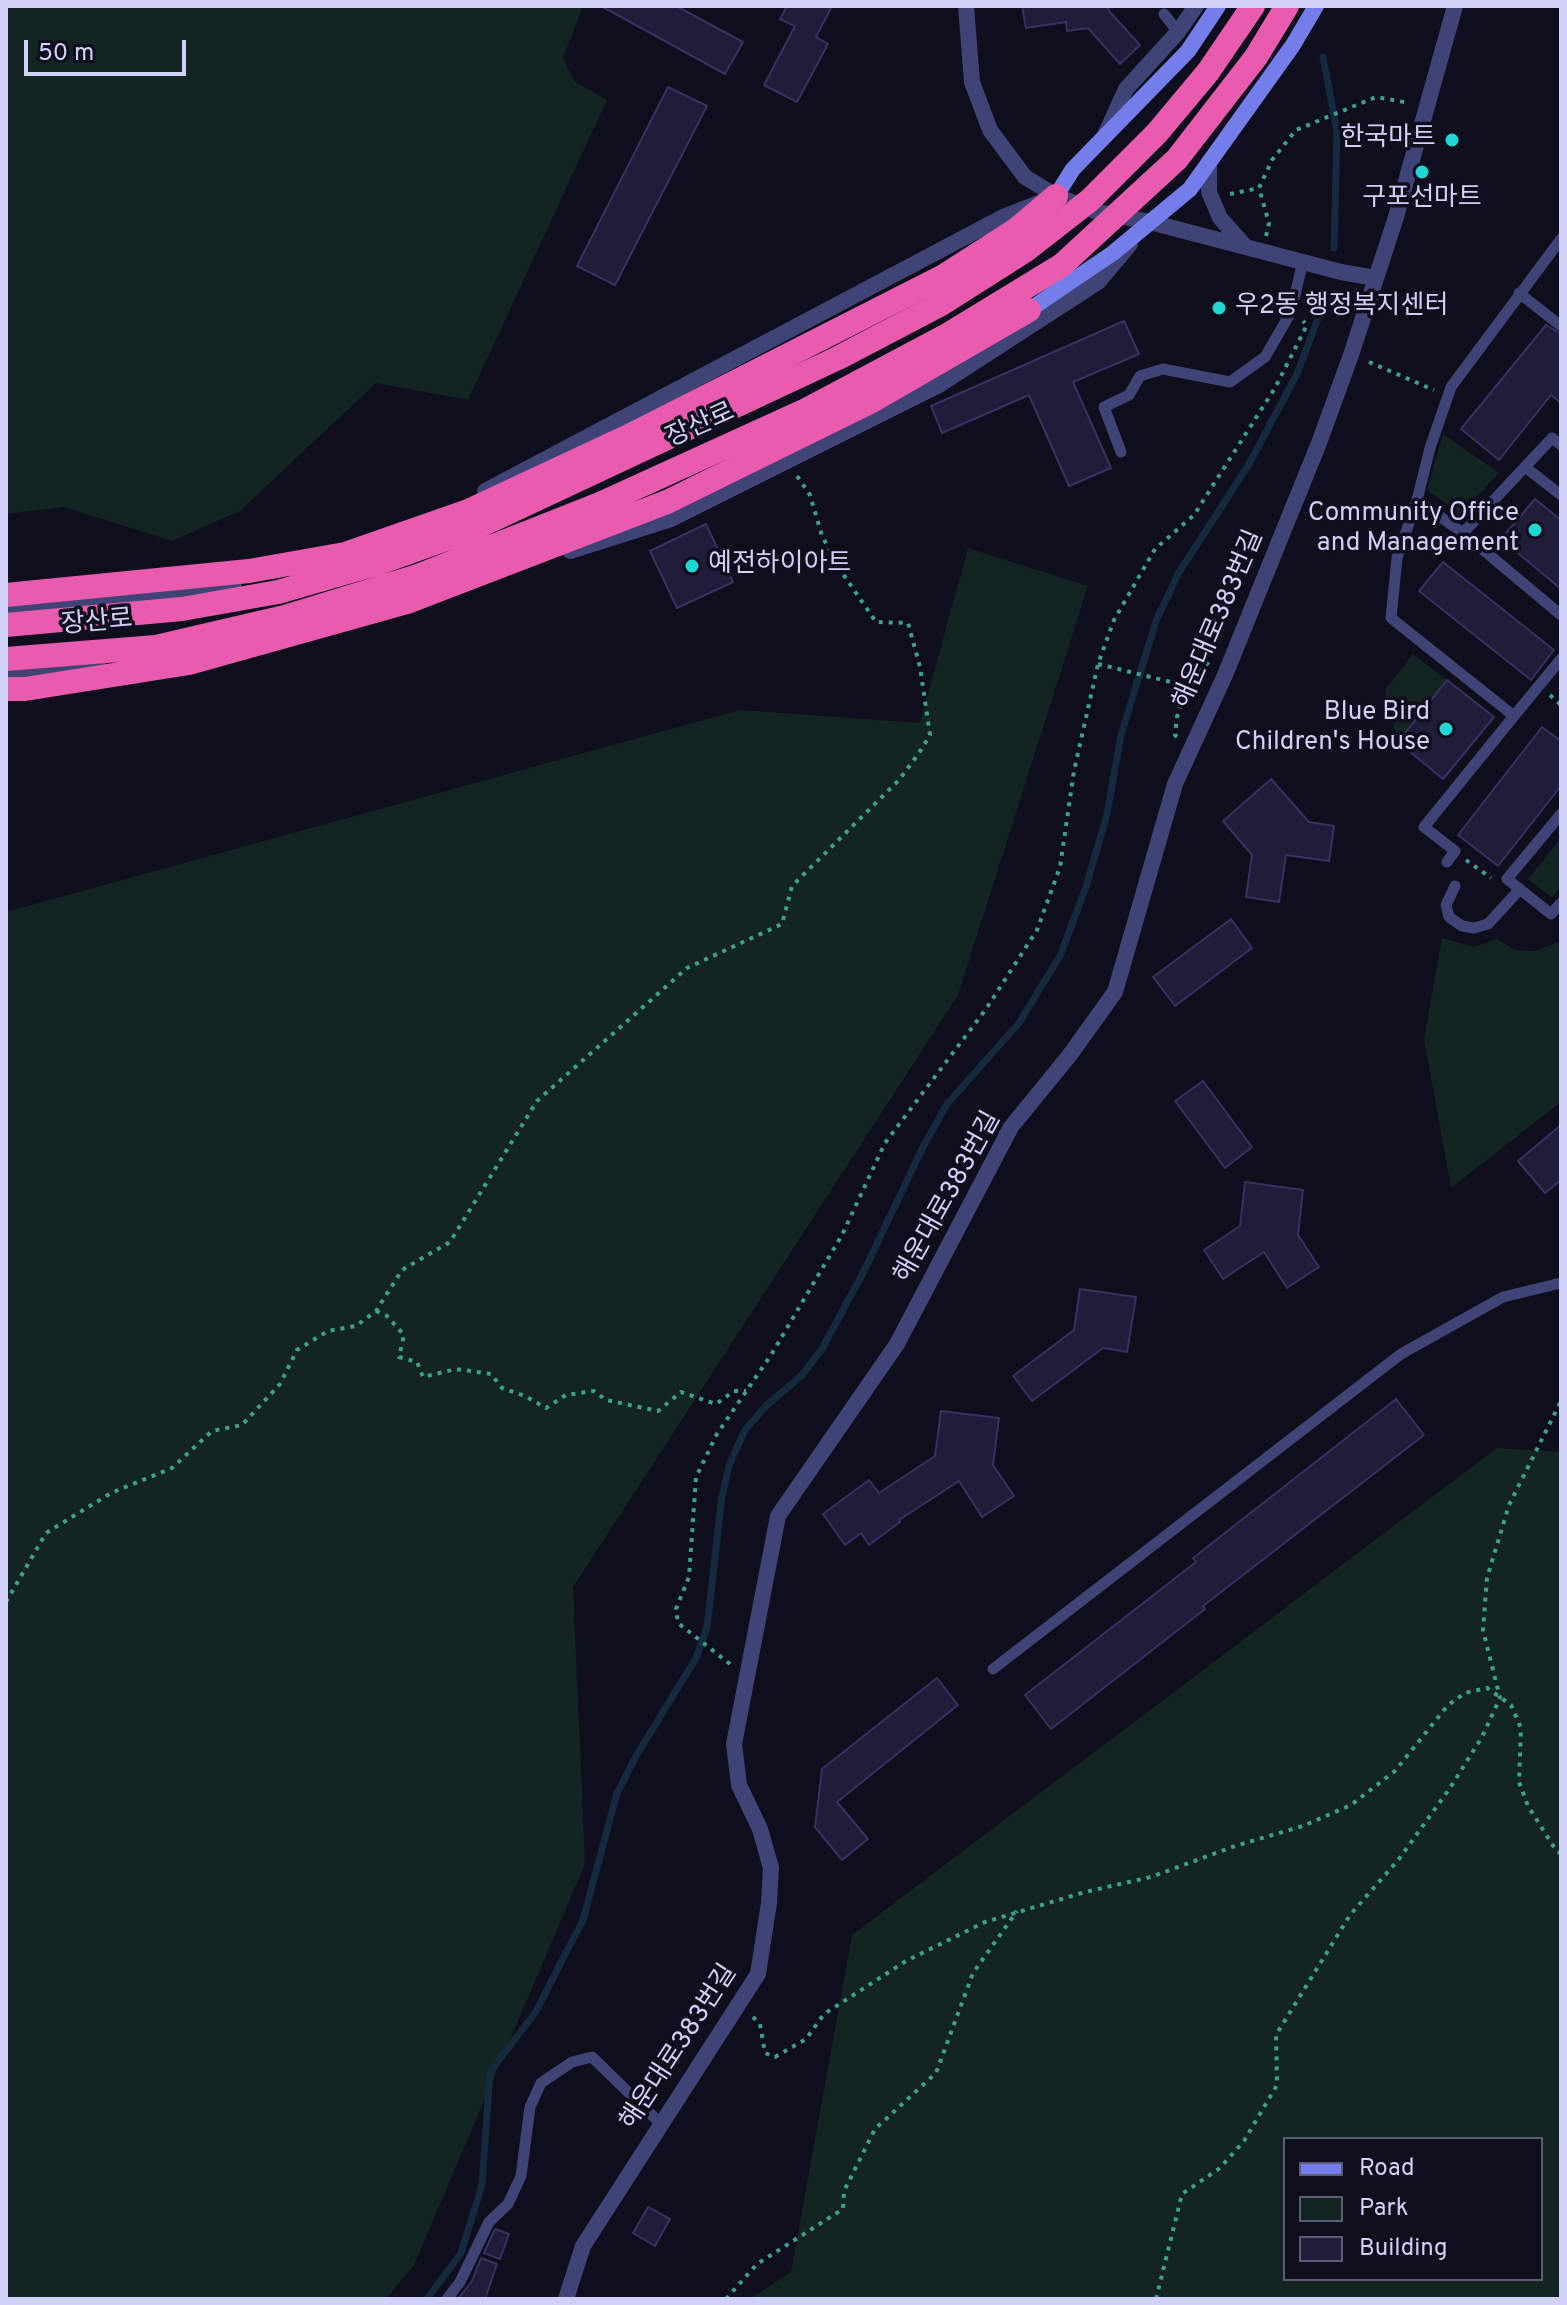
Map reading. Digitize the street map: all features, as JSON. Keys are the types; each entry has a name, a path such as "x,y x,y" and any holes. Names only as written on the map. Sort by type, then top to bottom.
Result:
{"highway":[{"name":"장산로","path":"6,625 182,609 278,592 379,563 471,530 838,358 941,304 1026,250 1090,200 1157,133 1208,72 1253,6"},
{"name":"장산로","path":"6,659 156,647 315,608 418,576 600,504 804,411 949,334 1062,265 1177,159 1256,57 1287,6"},
{"path":"6,595 249,571 345,554 468,511 635,433 942,277 1017,229 1056,196"},
{"path":"6,689 25,689 189,663 407,602 667,502 870,402 1029,310"}],"main road":[{"path":"1056,196 1073,169 1188,51 1218,6"},
{"path":"1029,310 1113,253 1190,189 1293,45 1316,6"}],"street":[{"path":"966,6 972,82 990,130 1025,177 1056,196 1098,212 1375,278"},
{"path":"1105,137 1126,89 1178,32 1196,6"},
{"name":"해운대로383번길","path":"566,2299 583,2246 758,1974 771,1868 760,1829 739,1785 734,1744 778,1516 897,1344 1011,1127 1069,1056 1115,992 1175,784 1231,660 1319,443 1351,355 1428,107 1455,6"},
{"path":"1209,162 1209,192 1220,218 1245,246"},
{"path":"6,607 176,593 358,561 1003,217 1056,196"},
{"path":"6,675 190,653 370,595 513,569 657,524 787,463 939,385 1098,282 1150,222"},
{"path":"358,561 370,595"}],"lane":[{"path":"1164,14 1178,32"},
{"path":"1514,716 1391,618 1397,558 1451,387 1561,239"},
{"path":"1121,452 1104,407 1129,395 1140,376 1163,369 1230,382 1265,357 1291,312 1303,261"},
{"path":"1519,293 1561,326"},
{"path":"1463,533 1552,438 1561,445"},
{"path":"1525,467 1561,495"},
{"path":"1417,500 1463,533 1561,615"},
{"path":"1447,862 1455,851 1424,827 1561,659"},
{"path":"1561,814 1507,879 1551,914 1561,903"},
{"path":"1455,886 1446,905 1449,917 1462,926 1474,928 1488,924 1520,889"},
{"path":"993,1669 1401,1354 1503,1297 1561,1284"},
{"path":"447,2299 460,2282 489,2222 508,2204 521,2176 530,2107 541,2083 572,2062 592,2057 661,2124"}],"path":[{"path":"1263,250 1269,223 1259,188 1272,160 1296,130 1376,97 1428,107"},
{"path":"735,1668 678,1623 676,1609 689,1577 696,1477 717,1434 842,1235 885,1143 986,1009 1037,930 1060,867 1074,771 1098,664 1114,620 1155,549 1194,515 1275,388 1307,325 1291,312"},
{"path":"1351,355 1448,395"},
{"path":"6,1602 46,1533 111,1493 172,1468 212,1431 242,1425 280,1384 297,1350 328,1331 356,1326 376,1311 402,1270 450,1242 537,1101 687,968 782,924 792,886 899,780 930,735 920,667 908,623 876,622 841,571 822,536 810,495 787,463"},
{"path":"1190,750 1175,735 1187,686 1214,658 1231,660"},
{"path":"1098,664 1187,686"},
{"path":"1455,851 1490,879 1497,871 1507,879"},
{"path":"376,1311 387,1316 404,1335 399,1357 417,1362 423,1377 456,1369 491,1374 502,1388 546,1408 566,1395 594,1391 606,1400 658,1411 681,1392 716,1404 734,1391 746,1391"},
{"path":"1156,2299 1182,2194 1220,2168 1244,2141 1277,2085 1276,2035 1350,1915 1399,1859 1450,1788 1482,1737 1500,1698 1483,1630 1487,1578 1509,1505 1561,1401"},
{"path":"738,2004 760,2024 765,2053 775,2057 806,2039 824,2014 906,1961 985,1922 1151,1877 1235,1846 1303,1826 1351,1805 1395,1771 1448,1705 1465,1693 1487,1688 1511,1705 1521,1728 1519,1782 1528,1806 1557,1852 1561,1853"},
{"path":"726,2299 757,2264 843,2209 844,2191 875,2129 936,2073 973,1973 1018,1911"}],"green space":[{"path":"6,6 583,6 563,58 574,81 607,100 468,400 376,383 240,511 172,541 64,507 6,514"},
{"path":"1443,434 1499,473 1460,514 1427,490"},
{"path":"968,548 1088,586 958,995 573,1587 585,1864 414,2265 386,2299 6,2299 6,912 740,710 920,723"},
{"path":"1413,654 1447,680 1398,742 1385,690"},
{"path":"1561,838 1561,886 1552,898 1528,879"},
{"path":"1442,938 1474,947 1497,939 1515,950 1536,951 1561,941 1561,1102 1451,1188 1424,1039"},
{"path":"1497,1448 1561,1452 1561,2299 750,2299 791,2272 852,1935"}],"building":[{"path":"601,6 676,6 743,42 725,74"},
{"path":"787,6 832,6 816,37 828,44 797,102 764,85 795,26 780,19"},
{"path":"1022,6 1108,6 1140,45 1120,64 1088,28 1067,31 1066,22 1026,28"},
{"path":"668,87 707,106 615,285 577,266"},
{"path":"1124,321 1139,354 1073,382 1111,468 1069,486 1029,395 942,433 931,406"},
{"path":"1546,325 1561,334 1561,403 1551,395 1499,460 1461,429"},
{"name":"Community Office and Management","path":"1535,499 1561,520 1561,589 1501,539"},
{"name":"예전하이아트","path":"706,524 733,582 677,608 650,551"},
{"path":"1443,562 1554,650 1531,680 1419,591"},
{"name":"Blue Bird Children's House","path":"1447,680 1494,717 1443,779 1398,742"},
{"path":"1542,727 1561,741 1561,786 1498,866 1458,835"},
{"path":"1271,779 1309,822 1334,826 1329,861 1286,855 1279,902 1246,897 1252,855 1223,821"},
{"path":"1231,919 1252,948 1175,1006 1153,977"},
{"path":"1203,1081 1252,1147 1225,1168 1175,1101"},
{"path":"1561,1125 1561,1180 1545,1193 1518,1161"},
{"path":"1245,1182 1303,1190 1298,1235 1319,1267 1287,1288 1264,1252 1223,1279 1204,1250 1240,1226"},
{"path":"1080,1289 1136,1297 1127,1352 1103,1348 1032,1401 1013,1376 1074,1330"},
{"path":"1396,1399 1424,1435 1203,1606 1205,1609 1051,1729 1025,1695 1196,1562 1193,1558"},
{"path":"941,1411 999,1418 993,1465 1014,1496 982,1517 959,1481 899,1520 869,1545 861,1533 845,1545 823,1514 869,1480 879,1493 935,1456"},
{"path":"937,1678 958,1705 837,1802 868,1839 842,1860 815,1827 822,1769"},
{"path":"648,2207 670,2219 655,2246 633,2233"},
{"path":"495,2229 509,2234 500,2259 484,2253"},
{"path":"481,2258 497,2264 485,2299 458,2299 472,2281"}],"waterway":[{"path":"1323,57 1337,131 1334,248"},
{"path":"427,2299 461,2253 482,2185 490,2072 535,2013 583,1920 617,1793 696,1658 707,1627 722,1496 730,1463 745,1430 766,1406 802,1375 822,1349 947,1104 1019,1023 1060,956 1086,887 1107,814 1121,735 1156,621 1178,574 1249,464 1297,374 1326,297"}],"place":[{"name":"한국마트","path":"1452,140"},
{"name":"구포선마트","path":"1422,172"},
{"name":"우2동 행정복지센터","path":"1219,308"},
{"name":"Community Office and Management","path":"1535,530"},
{"name":"예전하이아트","path":"692,566"},
{"name":"Blue Bird Children's House","path":"1446,729"}]}
